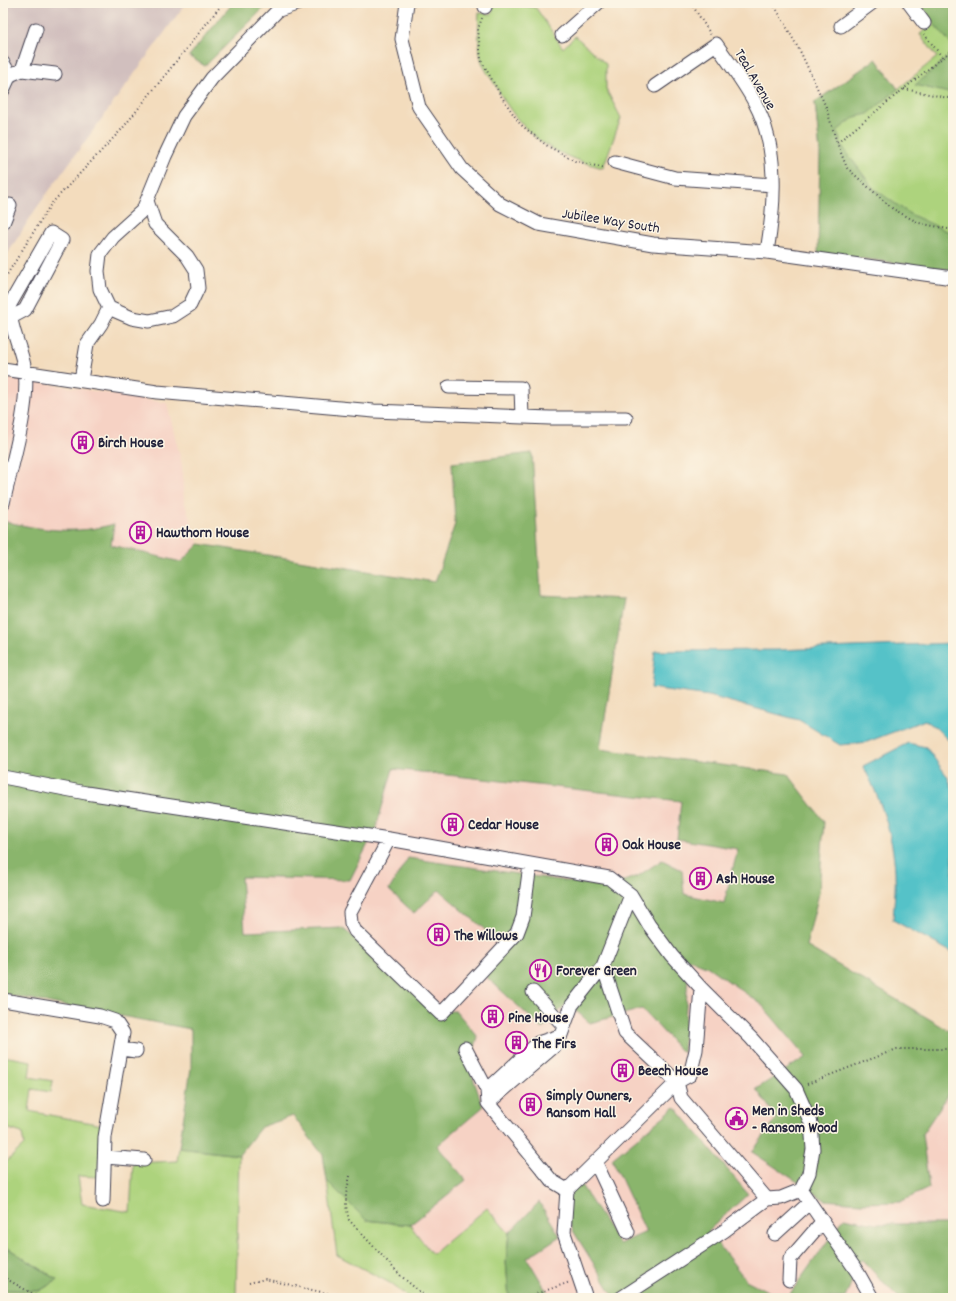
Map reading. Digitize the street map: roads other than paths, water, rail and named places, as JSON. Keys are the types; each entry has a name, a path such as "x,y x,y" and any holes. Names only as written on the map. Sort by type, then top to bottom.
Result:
{"street":[{"path":"147,201 155,224 187,256 196,270 198,288 190,305 173,316 149,321 132,318 108,308 100,289 98,277 100,254 113,237 143,210 164,156 184,116 212,78 282,6 299,3"},
{"name":"Jubilee Way South","path":"406,3 402,38 419,107 462,169 500,204 538,224 653,244 767,252 953,278"},
{"path":"562,35 598,3"},
{"path":"841,26 872,3"},
{"path":"910,3 924,24"},
{"path":"22,70 36,29"},
{"name":"Teal Avenue","path":"655,86 716,44 755,103 766,131 772,161 773,184 772,223 767,252"},
{"path":"3,62 10,75"},
{"path":"3,90 10,75 22,70 55,74"},
{"path":"615,162 675,178 773,184"},
{"path":"3,223 10,205"},
{"path":"3,503 5,488 26,401 25,371 10,318 9,306 51,233 62,240 25,310 10,318"},
{"path":"80,380 87,344 101,324 108,308"},
{"path":"3,368 157,392 374,411 522,417 626,418"},
{"path":"448,387 521,388 522,417"},
{"path":"3,777 86,793 388,839 609,878 631,895 649,925 672,956 751,1038 796,1089 811,1123 813,1149 809,1173 801,1190 781,1198 768,1199 724,1231 621,1298"},
{"path":"388,839 350,912 351,923 355,931 438,1017 517,933 523,917 530,865"},
{"path":"488,1104 558,1043 572,1005 603,966 631,895"},
{"path":"603,966 625,1033 678,1082 681,1098 768,1199"},
{"path":"586,1298 564,1233 567,1190 678,1082 690,1075 696,1050 702,988"},
{"path":"533,992 562,1031"},
{"path":"3,1000 100,1016 115,1021 124,1033 105,1137 103,1202"},
{"path":"487,1090 538,1043 562,1031"},
{"path":"466,1048 487,1090 488,1104 552,1181 567,1190"},
{"path":"121,1049 136,1051"},
{"path":"105,1157 144,1160"},
{"path":"596,1163 628,1232"},
{"path":"801,1190 858,1273 872,1298"},
{"path":"775,1234 809,1203"},
{"path":"789,1280 790,1259 822,1222"}],"water":[{"path":"953,643 953,745 935,727 925,720 867,742 840,745 799,720 709,696 651,688 655,651 777,650"},
{"path":"908,743 926,747 947,776 953,790 953,953 893,920 895,877 892,844 880,803 863,766"}],"place":[{"name":"Birch House","path":"83,442"},
{"name":"Hawthorn House","path":"141,532"},
{"name":"Cedar House","path":"453,824"},
{"name":"Oak House","path":"607,844"},
{"name":"Ash House","path":"700,878"},
{"name":"The Willows","path":"438,935"},
{"name":"Forever Green","path":"541,970"},
{"name":"Pine House","path":"493,1017"},
{"name":"The Firs","path":"516,1043"},
{"name":"Beech House","path":"623,1070"},
{"name":"Simply Owners, Ransom Hall","path":"530,1104"},
{"name":"Men in Sheds - Ransom Wood","path":"737,1119"}]}
